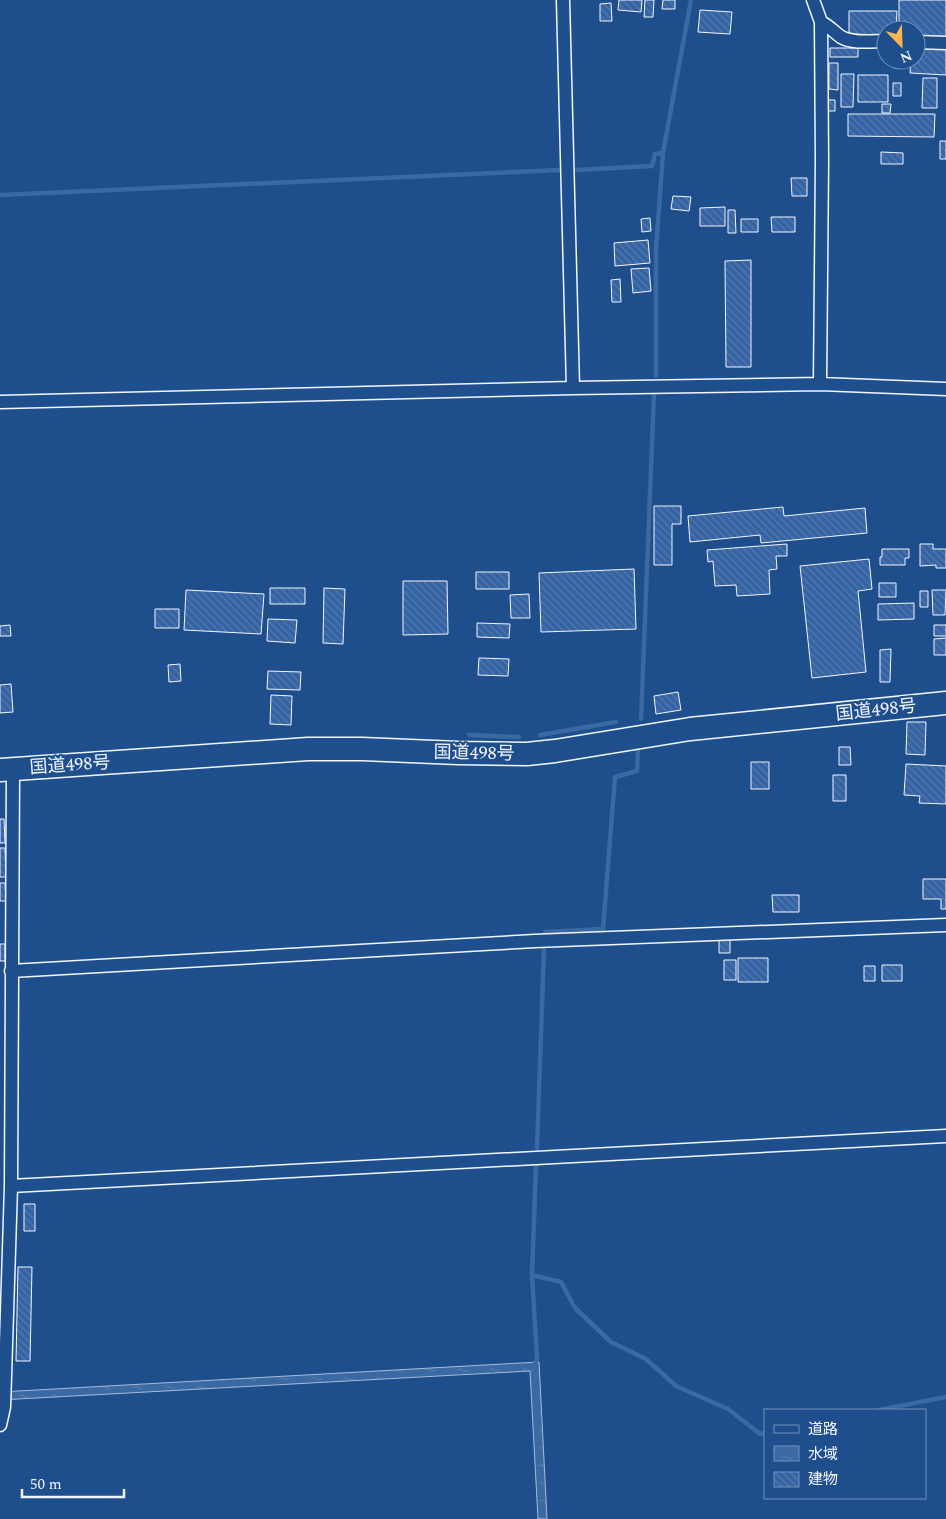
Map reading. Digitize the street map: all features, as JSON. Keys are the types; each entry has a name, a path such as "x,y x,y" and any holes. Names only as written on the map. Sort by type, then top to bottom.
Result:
{"highway":[{"name":"国道498号","path":"6,769 308,749 527,754 690,729 946,703"}],"street":[{"path":"563,0 572,388"},
{"path":"812,0 821,22 820,384"},
{"path":"821,22 830,26 841,37 850,40 876,41"},
{"path":"926,42 946,43"},
{"path":"0,402 820,384 946,389"},
{"path":"0,1425 4,1407 5,1210 11,1186 11,971 6,769"},
{"path":"11,971 535,941 946,924"},
{"path":"11,1186 946,1136"}],"water":[{"path":"539,1362 547,1519 538,1519 530,1371 0,1400 0,1392"}],"building":[{"path":"619,0 642,0 641,12 618,10"},
{"path":"645,0 654,0 653,17 644,17"},
{"path":"663,0 675,0 675,9 662,9"},
{"path":"899,0 946,0 946,38 926,37 926,20 899,20"},
{"path":"611,3 612,21 600,21 600,4"},
{"path":"700,10 732,12 730,34 698,32"},
{"path":"849,11 897,11 897,20 876,20 876,35 849,35"},
{"path":"926,47 946,48 946,75 910,73 910,70 926,70"},
{"path":"830,48 858,48 858,57 830,57"},
{"path":"829,63 838,63 838,90 829,89"},
{"path":"841,74 854,74 853,107 841,107"},
{"path":"858,75 888,75 888,102 858,102"},
{"path":"923,78 937,78 937,108 922,108"},
{"path":"893,83 901,83 901,96 893,96"},
{"path":"827,100 835,100 835,111 827,111"},
{"path":"882,104 891,104 890,113 882,113"},
{"path":"848,114 935,114 934,137 848,136"},
{"path":"940,141 946,141 946,159 940,159"},
{"path":"881,152 903,153 903,164 881,164"},
{"path":"791,178 807,178 807,196 792,196"},
{"path":"673,196 691,197 689,211 671,209"},
{"path":"725,207 725,226 700,226 700,208"},
{"path":"728,210 735,210 736,233 728,233"},
{"path":"771,217 795,217 795,232 772,232"},
{"path":"650,218 651,231 642,232 641,219"},
{"path":"741,219 758,219 758,232 741,232"},
{"path":"648,240 650,263 615,266 614,243"},
{"path":"751,260 751,367 726,367 725,261"},
{"path":"649,268 651,291 633,293 631,269"},
{"path":"620,279 621,302 612,302 611,280"},
{"path":"654,506 681,506 681,524 672,524 672,565 654,565"},
{"path":"783,507 784,516 865,508 867,533 761,543 760,535 690,542 688,516"},
{"path":"787,544 787,556 776,556 777,569 769,570 770,594 737,596 736,585 715,586 713,561 708,562 707,550"},
{"path":"920,544 933,544 933,549 946,549 946,568 936,568 936,565 920,566"},
{"path":"882,549 909,549 909,558 905,558 905,565 880,565"},
{"path":"869,559 872,589 858,591 866,672 812,678 800,566"},
{"path":"634,569 636,629 541,632 539,573"},
{"path":"476,572 509,572 509,589 476,589"},
{"path":"403,581 447,581 448,634 403,635"},
{"path":"879,583 896,583 896,597 879,597"},
{"path":"270,588 305,588 305,604 270,604"},
{"path":"324,588 345,589 343,644 323,643"},
{"path":"186,590 264,594 261,634 184,630"},
{"path":"932,590 946,590 945,615 933,615"},
{"path":"920,591 928,591 928,607 920,607"},
{"path":"529,594 530,618 511,618 510,595"},
{"path":"914,603 914,619 878,620 878,604"},
{"path":"155,609 179,609 179,628 155,628"},
{"path":"268,619 297,620 295,643 267,641"},
{"path":"477,623 510,624 509,638 477,637"},
{"path":"10,625 11,636 0,636 0,626"},
{"path":"934,625 946,625 946,636 934,636"},
{"path":"946,638 946,655 934,655 934,639"},
{"path":"891,649 890,682 880,682 880,650"},
{"path":"479,658 509,659 508,676 478,675"},
{"path":"180,664 181,681 169,682 168,665"},
{"path":"268,671 301,672 300,690 267,689"},
{"path":"11,684 13,712 0,713 0,685"},
{"path":"678,692 681,710 656,714 654,696"},
{"path":"271,695 292,696 291,725 270,724"},
{"path":"907,722 926,722 925,755 906,754"},
{"path":"839,747 850,747 851,765 839,765"},
{"path":"751,762 769,762 769,789 751,789"},
{"path":"906,764 946,766 946,804 919,803 920,796 904,795"},
{"path":"833,775 846,775 846,801 833,801"},
{"path":"0,819 4,819 5,843 0,843"},
{"path":"0,848 5,848 6,877 0,877"},
{"path":"923,879 946,879 946,909 941,909 941,899 923,899"},
{"path":"0,883 5,883 6,901 0,901"},
{"path":"772,895 799,895 799,912 773,912"},
{"path":"719,940 730,940 730,953 719,953"},
{"path":"0,944 5,944 5,961 0,961"},
{"path":"738,958 768,958 768,982 738,982"},
{"path":"724,960 736,960 736,980 724,980"},
{"path":"882,965 902,965 902,981 882,981"},
{"path":"864,966 875,966 875,981 864,981"},
{"path":"24,1204 35,1204 35,1231 24,1231"},
{"path":"18,1267 32,1267 30,1361 16,1361"}],"waterway":[{"path":"656,376 656,250 663,153 691,0"},
{"path":"577,170 652,166 655,154 663,153"},
{"path":"0,195 560,170"},
{"path":"641,719 654,394"},
{"path":"540,735 616,722"},
{"path":"469,735 519,737"},
{"path":"545,932 603,929 615,777 637,771 638,749"},
{"path":"537,1148 544,949"},
{"path":"534,1366 537,1359 532,1275 536,1165"},
{"path":"532,1275 561,1282 575,1308 611,1342 646,1359 676,1386 728,1409 760,1434 764,1433"},
{"path":"884,1409 946,1397"}]}
